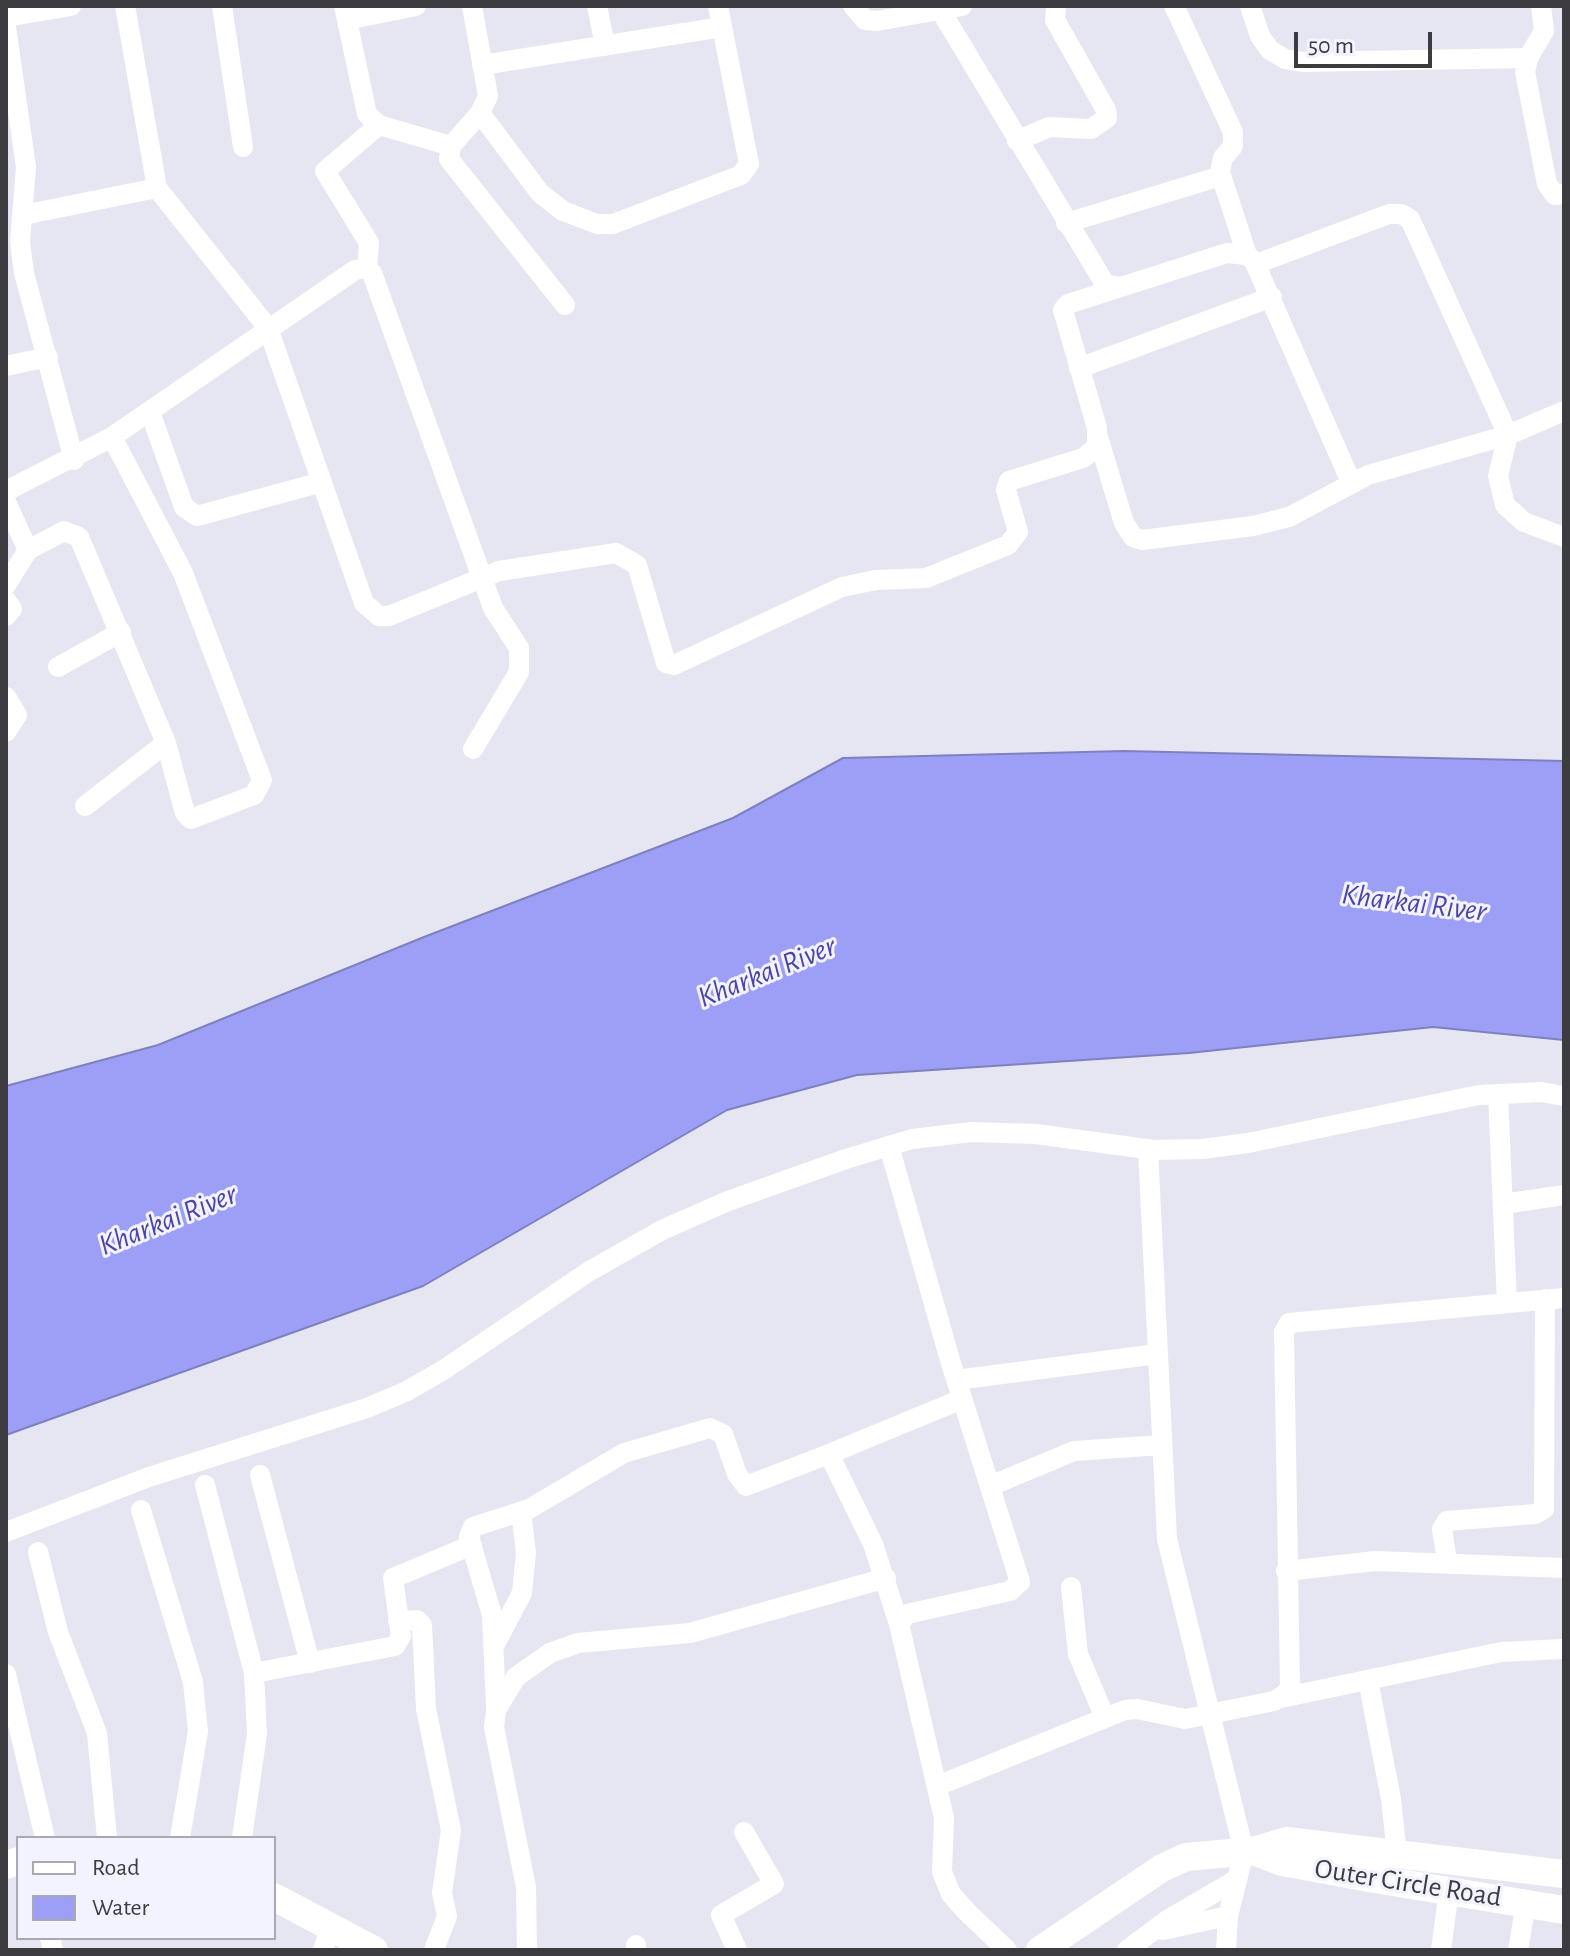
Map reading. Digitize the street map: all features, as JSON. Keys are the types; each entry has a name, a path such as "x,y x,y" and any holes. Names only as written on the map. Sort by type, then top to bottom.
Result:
{"main road":[{"name":"Outer Circle Road","path":"1040,1950 1162,1868 1186,1857 1248,1851 1287,1841 1564,1874"},
{"name":"Outer Circle Road","path":"1248,1851 1282,1862 1564,1910"},
{"path":"276,1899 327,1938 374,1950"}],"street":[{"path":"6,17 71,6"},
{"path":"125,6 157,188 268,328 364,603 371,613 389,616 483,576 516,567 616,553 637,565 666,663 674,665 842,587 876,580 926,578 1008,545 1018,532 1006,490 1009,481 1083,458 1097,447 1098,437"},
{"path":"222,6 243,147"},
{"path":"416,6 345,13 365,107 379,125 451,146"},
{"path":"472,6 488,96 480,113 451,146 449,159 565,305"},
{"path":"597,6 605,46"},
{"path":"480,113 551,202 581,220 613,224 741,175 748,168 718,6"},
{"path":"853,6 865,20 877,21 962,6"},
{"path":"1017,141 1049,127 1091,129 1107,118 1106,110 1055,20 1056,6"},
{"path":"1174,6 1233,132 1233,146 1223,158 1221,176 1252,259 1272,297 1351,482"},
{"path":"1250,6 1260,36 1270,50 1285,59 1302,62 1528,58"},
{"path":"1541,6 1544,31 1528,58 1525,72 1547,184 1555,195 1564,194"},
{"path":"941,11 1099,279 1121,287"},
{"path":"6,27 14,138 27,191 20,242 24,273 74,460"},
{"path":"482,65 722,27"},
{"path":"379,125 325,171 369,243 367,268 372,273 493,608 513,635 521,660 519,672 473,749"},
{"path":"1066,223 1221,176"},
{"path":"23,215 157,188"},
{"path":"1564,411 1508,435 1351,482 1289,517 1253,526 1142,540 1133,537 1124,523 1063,310 1068,304 1227,253 1252,259 1389,214 1401,214 1410,219 1508,435 1498,476 1505,505 1513,517 1564,537"},
{"path":"6,491 74,460 112,437 355,270 367,268"},
{"path":"1079,368 1272,297"},
{"path":"6,366 48,357"},
{"path":"150,412 184,507 197,516 322,482"},
{"path":"6,585 28,550 64,531 79,537 166,743 185,813 191,819 247,799 260,788 262,780 183,573 112,437"},
{"path":"6,502 28,550"},
{"path":"6,600 12,609 6,616"},
{"path":"58,667 121,632"},
{"path":"6,697 17,715 6,732"},
{"path":"85,806 166,743"},
{"path":"6,1532 149,1477 394,1397 445,1369 588,1272 662,1230 728,1201 912,1139 972,1132 1062,1137 1148,1149 1202,1149 1248,1143 1498,1094 1541,1092 1564,1096"},
{"path":"1498,1094 1507,1303"},
{"path":"889,1146 959,1389 1019,1578 1018,1586 1010,1591 907,1614 899,1624"},
{"path":"1148,1149 1162,1445 1172,1571 1248,1851 1236,1880 1228,1916 1226,1950"},
{"path":"1503,1204 1564,1195"},
{"path":"1281,1698 1290,1685 1286,1571 1285,1326 1293,1322 1555,1298 1544,1509 1535,1514 1447,1521 1442,1529 1447,1561"},
{"path":"527,1950 526,1887 494,1727 492,1615 468,1533 473,1527 521,1512 624,1453 710,1428 723,1434 737,1474 746,1486 829,1454 959,1389 1157,1354"},
{"path":"990,1486 1074,1451 1162,1445"},
{"path":"829,1454 867,1530 886,1578 899,1624 946,1837 940,1855 942,1872 951,1894 1007,1950"},
{"path":"260,1475 310,1663"},
{"path":"205,1485 254,1673 257,1734 242,1836"},
{"path":"141,1510 193,1682 198,1731 180,1836"},
{"path":"494,1646 514,1613 524,1584 526,1553 521,1512"},
{"path":"254,1673 395,1646 401,1636 393,1578 472,1545"},
{"path":"38,1552 58,1632 97,1733 107,1836"},
{"path":"1286,1571 1375,1561 1447,1561 1564,1568"},
{"path":"496,1710 504,1692 531,1664 578,1643 690,1633 886,1578"},
{"path":"1071,1587 1078,1654 1105,1718"},
{"path":"398,1621 417,1620 422,1625 426,1709 451,1830 442,1893 447,1916 434,1950"},
{"path":"937,1786 1105,1718 1137,1709 1174,1719 1210,1714 1501,1652 1564,1649"},
{"path":"6,1674 45,1836"},
{"path":"1368,1680 1391,1799 1397,1854"},
{"path":"737,1950 721,1915 774,1884 744,1832"},
{"path":"1127,1950 1148,1933 1236,1880"},
{"path":"1441,1950 1449,1890"},
{"path":"1518,1950 1526,1903"},
{"path":"1148,1933 1228,1916"}],"water":[{"name":"Kharkai River","path":"1124,751 1564,761 1564,1040 1433,1027 1189,1053 857,1075 727,1110 423,1286 6,1435 6,1086 158,1045 424,937 733,818 843,758"}]}
